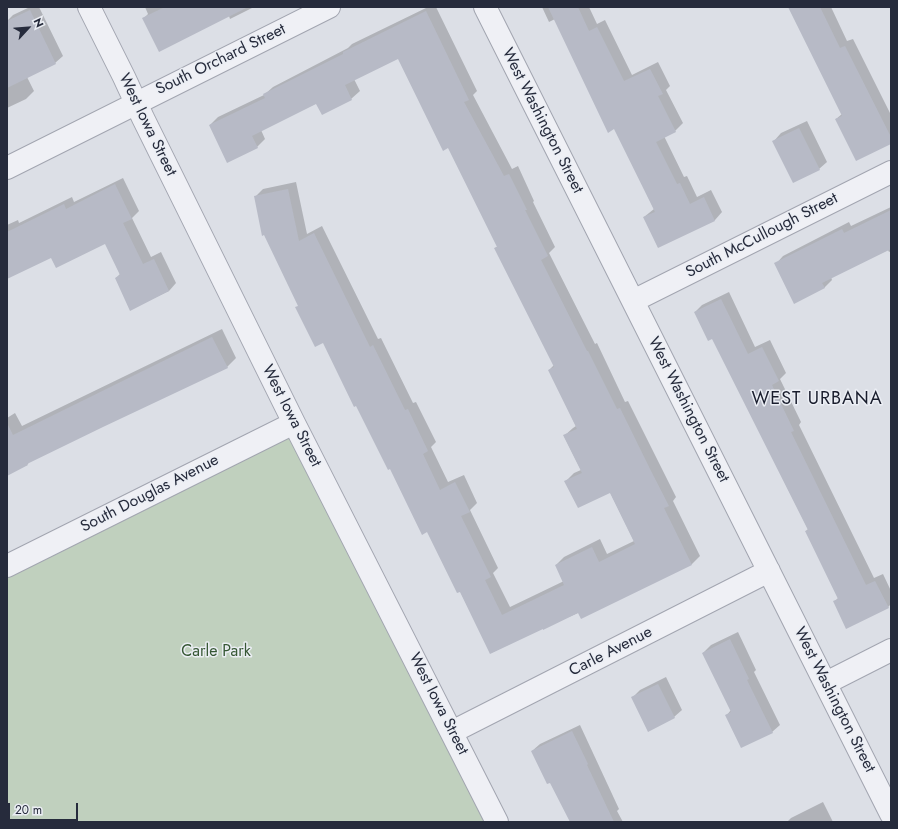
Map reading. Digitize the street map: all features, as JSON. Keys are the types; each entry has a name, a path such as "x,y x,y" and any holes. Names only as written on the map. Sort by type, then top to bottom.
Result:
{"street":[{"name":"West Iowa Street","path":"89,7 294,423 498,822"},
{"name":"South Orchard Street","path":"7,168 329,7"},
{"name":"West Washington Street","path":"485,7 891,814"},
{"name":"South McCullough Street","path":"633,300 891,172"},
{"name":"South Douglas Avenue","path":"7,566 294,423"},
{"name":"Carle Avenue","path":"452,732 769,571"},
{"path":"826,683 891,650"}],"green space":[{"name":"Carle Park","path":"294,423 488,822 7,822 7,567"}],"building":[{"path":"165,7 248,7 159,52 142,18"},
{"path":"548,7 578,7 589,31 597,27 624,81 650,69 663,94 658,96 676,132 656,142 677,184 680,183 690,204 704,197 715,221 658,248 643,217 655,212 614,129 608,133"},
{"path":"788,7 820,7 840,48 845,46 891,137 891,144 856,161 835,119 842,116"},
{"path":"30,10 56,64 7,88 7,21"},
{"path":"426,11 469,100 464,102 504,176 509,174 527,210 525,210 548,256 541,260 617,409 620,408 669,506 664,508 692,565 581,619 578,613 490,654 460,592 457,593 427,532 422,535 390,469 388,470 356,406 354,407 323,343 315,347 295,307 298,306 264,235 262,236 254,196 288,189 299,241 314,233 370,347 373,345 405,410 408,409 428,451 423,454 440,490 455,482 470,512 461,516 491,577 485,580 502,615 564,585 555,565 592,547 599,562 635,544 610,493 578,508 564,481 582,473 563,435 577,429 548,370 554,367 494,248 497,247 448,148 443,151 398,59 345,85 352,100 322,115 316,104 252,136 258,148 227,163 209,125 265,98 263,94"},
{"path":"799,128 820,170 793,183 772,141"},
{"path":"115,184 132,219 123,223 143,264 154,259 169,291 130,311 115,278 120,275 105,244 56,268 51,258 7,279 7,232 64,204 66,209"},
{"path":"891,210 891,249 822,283 825,288 794,304 774,263 842,229 844,233"},
{"path":"721,299 748,354 762,347 779,381 772,385 794,431 791,432 866,585 875,581 889,608 846,629 833,601 838,599 805,531 808,530 712,339 708,341 694,312"},
{"path":"212,337 228,368 27,464 28,465 7,476 7,423 13,435"},
{"path":"730,639 749,679 747,680 773,733 741,748 725,715 731,712 702,653"},
{"path":"658,684 675,718 648,732 631,697"},
{"path":"572,731 614,822 570,822 550,783 547,784 531,751"}],"district":[{"name":"WEST URBANA","path":"817,400"}]}
